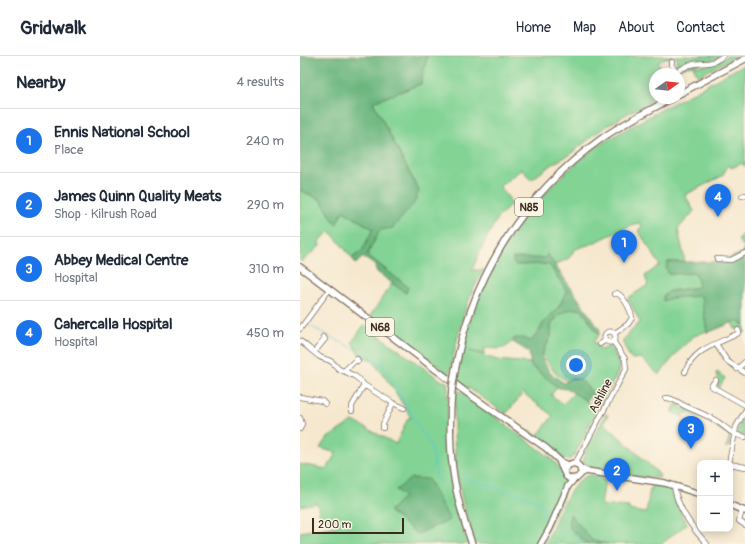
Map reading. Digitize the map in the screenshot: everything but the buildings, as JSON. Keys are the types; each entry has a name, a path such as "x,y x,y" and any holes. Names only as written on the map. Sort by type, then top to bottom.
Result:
{"main road":[{"path":"685,91 744,60"},
{"name":"N85","path":"472,544 458,504 452,474 450,445 452,389 458,349 483,277 503,242 527,208 557,175 586,150 603,138 662,104"},
{"name":"N68","path":"300,266 329,290 463,390 546,448 557,459 566,474 569,482 568,486"},
{"name":"N68","path":"557,459 575,464"},
{"path":"575,464 586,471 674,486 697,493"},
{"path":"574,479 570,479 566,474 575,464"},
{"path":"575,464 580,475"},
{"path":"541,544 550,528 568,486 574,479 586,471"},
{"path":"733,506 743,510"}],"street":[{"path":"672,62 671,64 676,72 690,65 707,64 717,61 723,56"},
{"path":"717,259 731,260 745,254"},
{"path":"303,325 329,290"},
{"path":"614,294 617,293 621,296 631,312 632,318 628,324 615,333"},
{"path":"604,327 607,332 605,336 606,340"},
{"path":"684,373 696,354 737,334 739,332 738,330"},
{"path":"607,332 612,331 615,333"},
{"path":"600,344 606,340 609,342 613,341 616,338 615,333"},
{"path":"315,351 325,339 323,337"},
{"name":"Ashline","path":"575,464 626,369 625,359 613,341"},
{"path":"300,342 315,351 321,357 332,362 338,368 361,381 364,385 404,408"},
{"path":"716,344 727,361 737,369 745,372"},
{"path":"344,371 357,359 358,361"},
{"path":"737,369 745,362"},
{"path":"716,380 711,386 745,405"},
{"path":"352,411 352,406 364,385"},
{"path":"300,397 325,404"},
{"path":"666,398 671,398 701,413 719,423 736,436 745,437"},
{"path":"383,428 383,424 393,403"},
{"path":"731,460 734,434 739,420 745,411"},
{"path":"300,418 302,424 300,430"},
{"path":"733,465 745,467"},
{"path":"674,486 675,497 694,530 707,544"},
{"path":"743,510 739,521 745,525"}],"green space":[{"path":"300,56 427,56 421,84 373,102 419,191 414,203 393,228 380,230 367,255 408,287 406,293 377,272 374,264 362,257 356,264 352,258 362,251 373,229 343,211 336,225 321,200 300,190"},
{"path":"427,56 673,56 669,59 667,57 658,62 662,68 649,68 649,102 599,131 569,155 552,164 531,180 522,169 500,186 512,203 497,219 472,270 484,270 477,281 466,307 458,334 449,375 370,316 392,283 406,293 408,287 367,255 380,230 419,191 373,102 421,84"},
{"path":"674,56 721,56 716,59 681,68 676,68 675,66 678,59"},
{"path":"727,56 737,56 698,76 693,66 711,64"},
{"path":"745,64 745,166 743,163 731,168 730,165 722,176 685,195 694,211 678,229 685,262 668,262 669,274 696,273 699,287 670,291 664,300 671,298 701,296 707,331 694,336 680,349 659,375 641,358 630,358 622,341 640,322 628,298 648,285 645,276 660,265 638,230 642,227 640,223 634,224 591,244 575,249 569,258 555,265 547,254 546,258 515,265 549,264 567,291 558,308 544,322 538,333 531,341 515,338 512,342 502,348 485,348 484,354 470,351 497,360 531,363 531,366 558,386 551,395 563,404 574,393 587,401 596,413 574,456 565,460 529,432 529,430 537,436 553,416 523,393 506,414 457,380 462,348 471,317 483,287 515,230 557,181 581,159 600,145 672,104 685,104 685,97"},
{"path":"300,190 321,200 336,224 343,211 373,229 362,251 352,258 330,231 319,241 320,246 303,261 300,261"},
{"path":"742,233 745,233 745,325 736,321 707,333 701,296 671,298 663,301 663,296 670,291 699,287 696,273 669,274 666,268 668,262 719,262 742,253 744,247 738,241"},
{"path":"547,254 600,330 599,335 582,310 572,309 564,311 551,324 551,336 541,356 550,373 564,383 572,378 581,380 592,392 587,401 567,389 559,388 531,366 529,352 513,342 515,338 524,338 531,341 538,333 544,322 558,308 567,292 549,264 515,265 512,258 546,258"},
{"path":"571,308 582,310 599,335 594,341 601,350 611,347 619,363 618,373 597,409 592,402 592,392 572,378 567,381 555,373 542,354 551,336 551,324 559,315"},
{"path":"736,321 745,325 745,333 741,332 739,328 735,329 732,322"},
{"path":"364,325 442,381 447,382 449,467 456,506 468,544 300,544 300,532 337,526 338,518 321,521 317,503 300,506 300,464 327,469 336,453 320,448 326,439 353,421 396,444 408,418 411,418 393,388 372,360 359,355 352,342","holes":["404,497 417,534 389,511"]},
{"path":"717,372 725,378 719,388 716,385 719,381 716,374"},
{"path":"457,389 551,458 561,470 565,482 562,498 542,538 539,538 537,541 538,544 476,544 462,500 455,456 454,426"},
{"path":"676,404 680,406 680,408 683,409 684,407 704,416 731,434 729,446 725,448 730,435 717,428 717,426 704,420 704,418 687,413 687,410 683,417 672,412"},
{"path":"606,414 608,415 604,423 656,471 660,476 659,478 631,476 600,470 584,464 584,454"},
{"path":"745,414 745,436 738,435 737,430 740,426 738,425"},
{"path":"590,475 600,476 600,479 605,480 601,505 629,507 629,510 646,513 652,485 665,487 670,490 687,524 661,544 608,544 593,541 569,526 587,544 544,544 569,494 582,478"},
{"path":"411,478 428,479 450,520 417,534 389,511 404,497 396,490"},
{"path":"570,514 593,541 608,544 587,544 568,526"}],"waterway":[{"path":"306,324 381,363 431,446 437,480 445,481"},
{"path":"463,478 525,496 539,502 543,505 543,515 548,521"},
{"path":"557,525 573,533 583,544"}],"place":[{"name":"Cahercalla Hospital","path":"718,217"},
{"name":"Ennis National School","path":"624,263"},
{"name":"Abbey Medical Centre","path":"691,449"},
{"name":"James Quinn Quality Meats","path":"617,491"}]}
